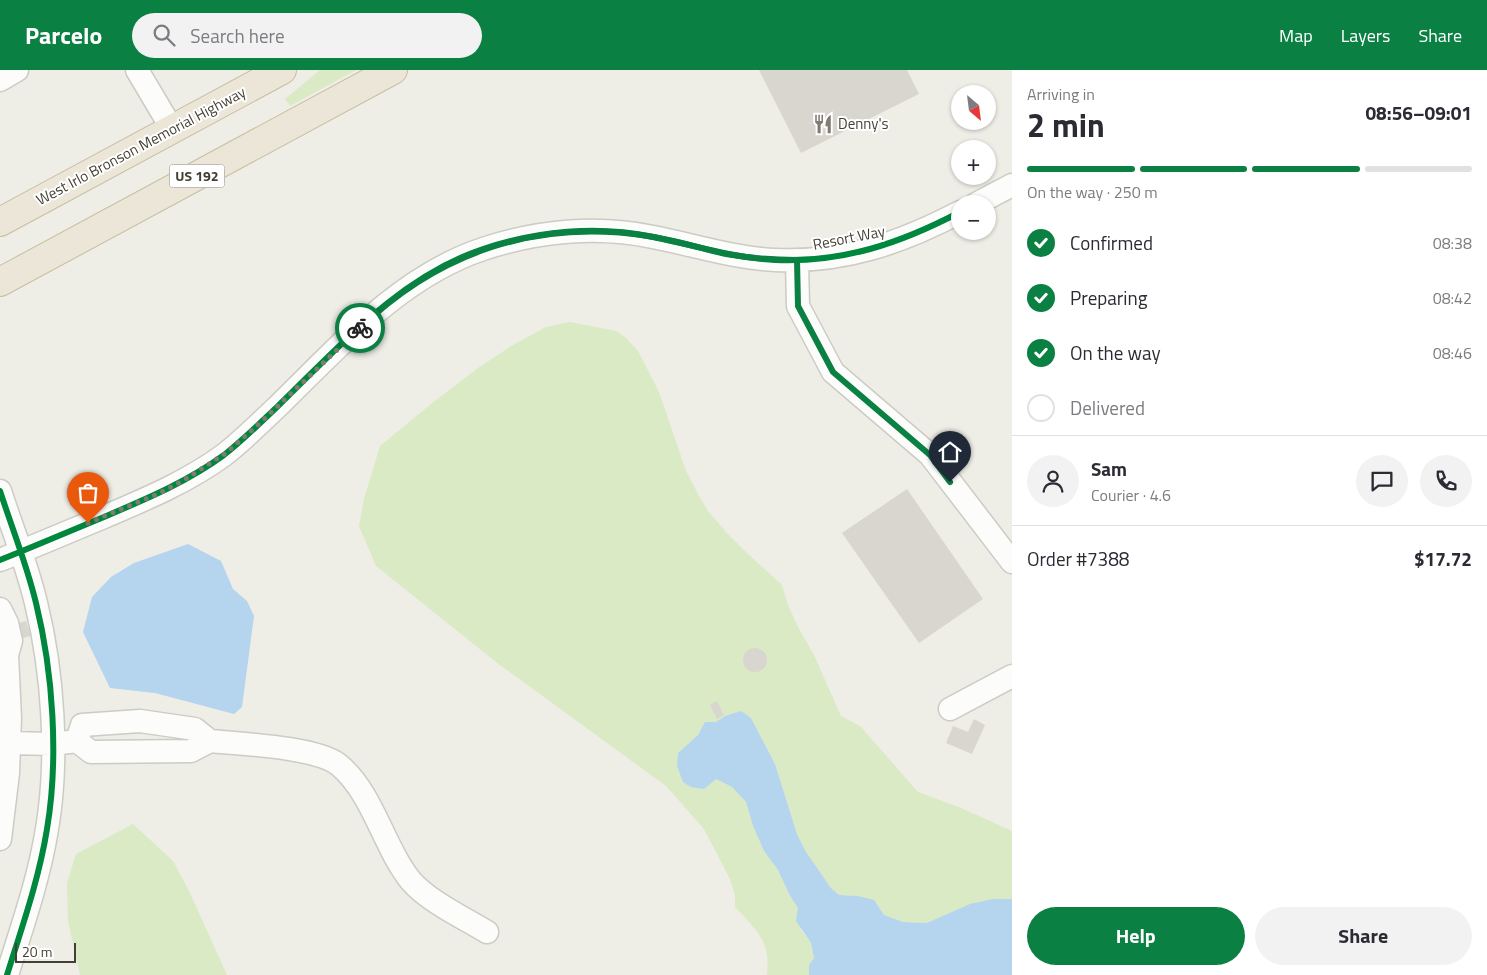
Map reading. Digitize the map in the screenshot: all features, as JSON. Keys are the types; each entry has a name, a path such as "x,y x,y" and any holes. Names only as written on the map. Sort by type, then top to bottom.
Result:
{"highway":[{"name":"West Irlo Bronson Memorial Highway","path":"2,222 282,70"},
{"name":"US 192","path":"0,282 393,70"}],"street":[{"path":"0,80 17,70"},
{"path":"137,70 172,129"},
{"path":"993,195 1012,185"},
{"name":"Resort Way","path":"0,560 160,493 205,468 250,432 384,306 436,270 480,250 553,233 603,231 651,236 751,258 797,260 832,257 872,250 918,234 951,217"},
{"path":"797,260 798,306 833,372 930,455 1012,562"},
{"path":"0,491 36,601 49,684 53,744 52,789 43,850 32,895 7,975"},
{"path":"0,609 7,623 11,641 3,650 10,692 3,743 8,780 0,838"},
{"path":"950,709 1012,676"},
{"path":"77,741 82,724 144,721 195,729 210,741 320,755 339,765 359,788 397,858 412,881 428,896 487,932"},
{"path":"144,721 148,752"},
{"path":"3,743 53,744 77,741 91,752 148,752 191,751 210,741"}],"green space":[{"path":"320,70 356,70 290,106 285,99"},
{"path":"570,322 616,331 625,337 638,351 659,392 686,471 700,498 708,511 726,532 782,585 788,605 814,655 841,716 860,726 918,792 961,808 1012,831 1012,899 993,899 927,923 903,922 884,915 858,896 839,895 831,888 806,852 797,834 775,764 751,718 725,716 716,722 706,722 698,735 678,753 716,779 732,787 746,802 753,826 764,851 778,870 789,894 799,908 801,930 811,943 814,958 809,965 809,975 767,975 768,963 764,944 755,929 735,907 735,896 730,879 704,829 666,786 496,662 376,566 359,526 364,499 380,446 478,368 513,345 546,327"},
{"path":"133,824 173,861 189,891 227,975 80,975 68,921 67,883 76,854"}],"water":[{"path":"188,544 221,561 233,589 247,601 254,616 242,707 234,714 155,693 110,688 83,632 92,597 111,577 134,563"},
{"path":"741,711 751,718 775,764 797,834 806,852 831,888 839,895 858,896 874,900 884,915 903,922 927,923 970,904 993,899 1012,899 1012,975 809,975 809,965 814,958 811,943 796,921 798,908 778,870 764,851 753,826 746,802 732,787 716,779 704,789 691,787 683,782 677,766 678,753 698,735 705,722 716,722 725,716"}],"building":[{"name":"Denny's","path":"759,70 907,70 919,94 801,153"},
{"path":"907,489 983,599 919,643 842,533"},
{"path":"26,621 31,636 19,639 15,624"},
{"path":"750,648 760,648 767,655 767,665 760,672 750,672 743,665 743,655"},
{"path":"717,701 724,715 717,719 710,705"},
{"path":"974,719 985,725 972,754 946,743 953,726 968,732"}],"cycle path":[{"path":"0,560 151,497 210,465 244,438 347,339 397,296 424,277 453,261 483,249 546,234 610,231 653,237 744,257 800,260 824,258 871,249 916,233 951,216"},
{"path":"0,491 28,575 42,630 50,686 53,744 51,802 44,848 30,903 7,975"}],"way so far":[{"path":"88,523 160,493 205,468 226,453 360,328"}],"place":[{"name":"Denny's","path":"823,124"}],"route":[{"path":"360,328 399,294 436,270 458,259 504,243 553,233 578,231 626,233 651,236 751,258 797,260 798,306 833,372 930,455 950,482"}]}
